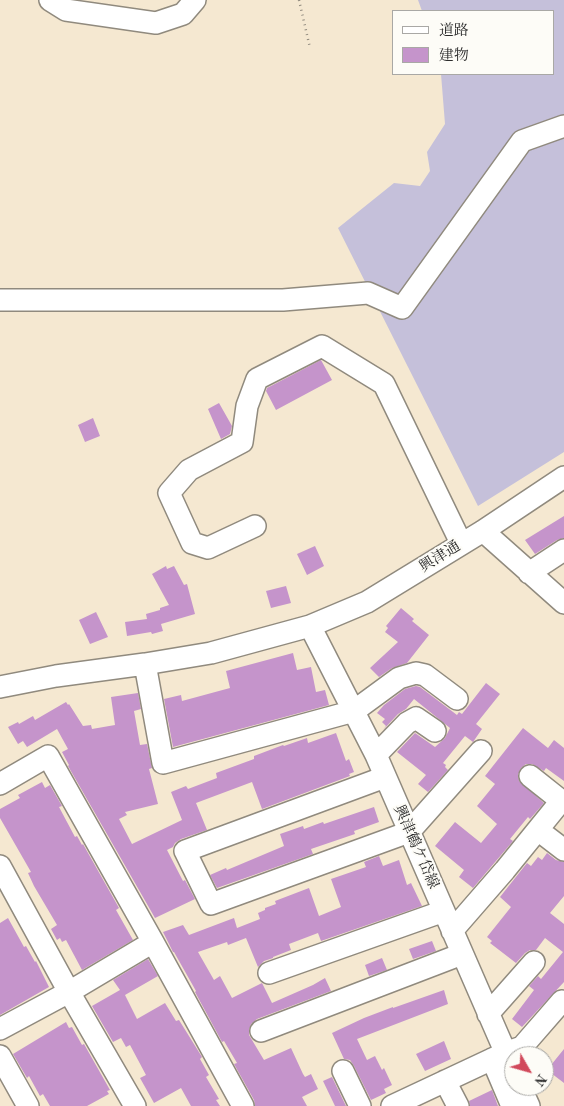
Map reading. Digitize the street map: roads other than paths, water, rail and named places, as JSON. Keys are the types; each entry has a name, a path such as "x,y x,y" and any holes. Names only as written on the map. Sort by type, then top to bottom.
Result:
{"street":[{"path":"50,0 66,10 156,23 183,14 194,0"},
{"path":"0,300 283,300 368,293 402,308 522,141 564,126"},
{"path":"255,526 208,548 192,543 169,494 189,470 242,442 247,406 257,379 322,346 384,384 461,543"},
{"name":"興津通","path":"0,687 56,676 211,653 310,626 367,602 483,531 564,477"},
{"path":"483,531 564,603"},
{"path":"529,573 564,550"},
{"name":"興津鶴ケ岱線","path":"310,626 376,756 488,1014 504,1061"},
{"path":"145,664 163,764 354,711 399,678 416,673 425,675 457,700"},
{"path":"376,756 407,723 416,718 435,731"},
{"path":"385,777 185,851 211,904 409,832 482,751"},
{"path":"0,784 48,756 243,1106"},
{"path":"452,931 563,802 530,776"},
{"path":"538,830 564,850"},
{"path":"0,866 134,1106"},
{"path":"269,974 444,911"},
{"path":"0,1029 69,992 153,942"},
{"path":"261,1031 462,954"},
{"path":"488,1014 534,962"},
{"path":"523,1046 562,1001"},
{"path":"0,1056 28,1106"},
{"path":"392,1106 445,1082 504,1061"},
{"path":"343,1071 360,1106"},
{"path":"445,1082 458,1106"}]}
